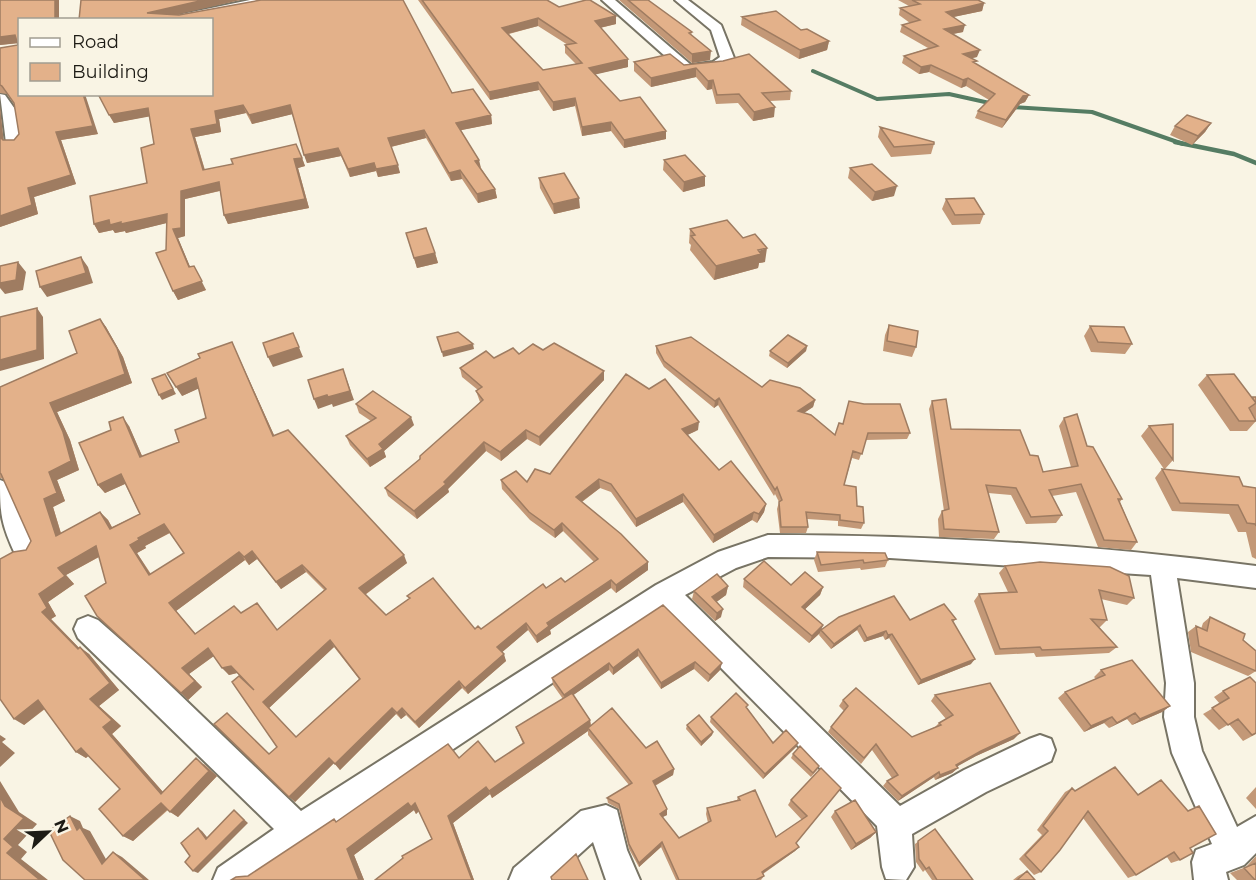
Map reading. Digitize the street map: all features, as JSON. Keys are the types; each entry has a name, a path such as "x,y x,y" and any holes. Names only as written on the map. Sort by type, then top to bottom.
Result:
{"street":[{"path":"170,18 270,0"},
{"path":"608,0 688,69 717,65 727,58 717,28 681,0"},
{"path":"0,98 10,112 14,143"},
{"path":"0,490 25,548"},
{"path":"230,880 299,831 665,593 728,560 768,546 890,547 1162,565 1256,578"},
{"path":"1162,565 1180,682 1179,717 1187,753 1232,853"},
{"path":"665,593 874,800 895,826 898,867"},
{"path":"88,629 299,831"},
{"path":"895,826 975,781 1041,750"},
{"path":"526,880 592,822 606,820 611,851 623,880"},
{"path":"1211,880 1208,862 1232,853 1256,832"}],"building":[{"path":"0,0 55,0 55,18 18,18 18,45 15,35 0,37"},
{"path":"81,0 204,0 147,13 179,15 261,0 403,0 452,93 473,89 491,115 456,123 479,160 475,161 495,189 477,194 460,170 449,173 424,130 388,138 398,165 376,169 374,163 348,169 338,148 304,155 290,105 249,115 243,105 215,111 217,124 191,129 203,170 233,164 231,159 296,144 302,158 294,159 305,199 224,215 219,182 181,191 181,228 173,229 189,267 194,266 202,281 173,291 156,253 166,250 167,214 121,224 121,222 110,225 109,220 94,224 90,196 147,183 141,148 154,144 148,108 109,115 99,96 213,96 213,18 79,18"},
{"path":"422,0 547,0 559,7 590,0 616,16 595,21 628,59 589,68 620,101 640,97 666,131 624,140 611,122 582,127 575,98 553,102 538,82 489,92","holes":["538,18 576,43 565,45 582,63 543,70 502,28"]},
{"path":"628,0 648,0 692,32 689,33 711,51 692,54"},
{"path":"912,0 978,0 984,3 946,12 965,25 944,29 980,50 963,54 977,61 973,62 1029,95 1023,96 1006,120 978,111 995,94 968,78 963,80 931,65 921,67 904,56 938,46 902,25 920,20 900,8 920,4"},
{"path":"776,11 801,30 807,29 829,41 800,50 742,17"},
{"path":"18,45 18,96 84,96 93,126 56,132 71,175 28,188 32,205 0,216 0,137 3,140 14,140 19,134 14,103 0,85 0,48"},
{"path":"670,54 684,65 723,61 749,54 791,91 762,93 775,107 754,112 739,94 717,95 713,80 708,81 696,68 651,78 634,62"},
{"path":"1187,115 1211,123 1198,136 1175,126"},
{"path":"880,127 934,142 934,144 894,147"},
{"path":"685,155 705,176 684,182 664,160"},
{"path":"872,164 897,186 875,192 850,168"},
{"path":"564,173 579,198 553,204 539,178"},
{"path":"974,198 984,214 955,215 946,199"},
{"path":"727,220 743,238 755,234 767,248 758,250 761,254 716,266 691,236 695,235 690,229"},
{"path":"426,228 435,253 414,258 406,233"},
{"path":"81,257 86,273 40,287 36,271"},
{"path":"18,262 16,280 0,283 0,266"},
{"path":"37,308 37,350 0,360 0,317"},
{"path":"100,319 117,348 125,374 50,403 63,432 71,461 49,472 57,493 44,499 56,536 100,512 110,529 140,514 121,474 98,485 79,443 111,430 109,422 123,417 140,457 179,442 175,430 206,418 196,378 176,387 167,373 200,358 198,354 232,342 273,436 288,430 404,555 359,588 386,615 410,598 407,596 433,578 475,629 478,626 481,629 543,584 546,588 561,578 565,582 598,559 562,523 554,530 529,512 501,480 516,471 527,482 535,469 550,474 626,374 649,389 665,379 699,422 682,429 719,470 731,461 766,504 759,514 754,512 714,535 683,494 636,519 611,484 599,479 576,497 621,534 648,562 616,585 611,580 547,623 549,626 536,636 526,623 497,647 504,654 465,688 459,681 415,722 402,708 397,713 392,708 335,764 329,758 289,797 214,724 227,713 269,754 277,747 232,682 239,676 254,690 231,666 222,668 208,648 182,668 195,681 181,693 97,616 85,596 106,583 96,546 58,568 65,576 39,594 47,608 42,612 78,649 80,647 110,683 90,699 112,720 103,727 161,794 196,758 209,771 170,812 161,803 123,836 99,809 120,789 81,748 76,752 38,700 14,719 0,699 0,559 13,552 26,550 31,541 0,473 0,387 77,353 69,331","holes":["164,524 184,553 149,575 130,545","252,551 276,582 302,565 326,589 277,630 257,603 241,613 234,606 195,634 169,603 239,552 244,557","330,640 360,679 296,737 263,702"]},
{"path":"889,325 918,331 916,347 887,341"},
{"path":"1090,326 1124,327 1132,344 1098,342"},
{"path":"458,332 473,344 442,352 437,337"},
{"path":"293,333 299,347 268,357 263,343"},
{"path":"788,335 807,346 788,363 770,351"},
{"path":"691,337 762,387 770,380 800,388 815,400 798,411 811,415 835,435 839,423 843,424 849,401 864,404 900,404 910,433 868,433 862,454 853,451 844,485 856,487 857,506 863,507 864,523 840,520 840,515 806,512 808,527 781,527 779,502 782,500 777,487 775,490 719,398 715,401 664,361 656,346"},
{"path":"554,343 604,371 539,437 526,430 500,452 484,442 444,482 446,484 414,511 385,488 420,459 420,456 483,400 476,391 482,387 460,368 486,351 494,358 513,348 519,354 533,344 543,350"},
{"path":"343,369 350,391 314,399 308,380"},
{"path":"165,374 173,389 159,395 152,379"},
{"path":"1234,374 1256,403 1249,408 1256,421 1239,421 1207,375"},
{"path":"373,391 411,417 379,444 383,449 367,459 346,436 376,418 356,404"},
{"path":"946,399 951,429 1020,430 1030,455 1038,456 1043,472 1078,466 1064,418 1077,414 1087,446 1093,447 1122,499 1118,499 1137,542 1104,540 1081,484 1049,490 1062,515 1031,517 1016,488 986,485 999,532 944,529 942,511 949,509 932,401"},
{"path":"1173,424 1173,460 1149,426"},
{"path":"1162,469 1239,477 1243,486 1256,488 1256,526 1247,523 1238,505 1180,503"},
{"path":"817,552 885,553 888,560 864,563 863,560 821,565"},
{"path":"764,561 791,585 805,572 823,587 802,607 823,625 812,636 744,579"},
{"path":"1040,562 1110,567 1129,576 1134,598 1099,590 1107,620 1091,619 1117,647 1000,649 979,594 1017,592 1005,566"},
{"path":"717,574 728,586 712,597 723,609 717,613 694,591"},
{"path":"894,596 910,620 944,604 956,619 952,620 975,659 921,680 892,634 888,635 886,631 867,638 860,625 834,644 821,630 839,617"},
{"path":"663,605 722,663 710,675 695,662 661,683 638,649 613,668 609,663 564,695 552,678"},
{"path":"1210,617 1245,634 1243,640 1256,651 1256,671 1199,646 1196,626 1207,631"},
{"path":"1132,660 1170,706 1140,719 1135,713 1117,723 1112,717 1091,726 1065,692 1105,675 1101,670"},
{"path":"1250,677 1256,683 1256,733 1252,735 1238,719 1228,725 1212,708 1229,698 1223,691"},
{"path":"990,683 1020,733 956,765 958,768 940,775 939,772 902,796 887,781 898,775 876,744 864,758 831,727 848,706 843,700 856,688 912,737 941,725 939,723 953,715 935,695"},
{"path":"572,693 590,720 489,791 486,787 448,816 472,880 375,880 403,858 402,856 432,839 415,803 411,807 408,803 347,849 359,880 231,880 248,876 334,819 336,822 448,744 459,758 478,741 495,762 524,743 516,727"},
{"path":"736,693 748,705 746,707 773,743 786,730 798,743 765,774 711,717"},
{"path":"612,708 646,748 657,741 674,769 653,781 667,809 660,814 679,838 711,821 707,808 740,800 738,797 755,790 776,837 807,816 791,800 821,768 841,788 796,843 799,847 762,872 764,876 756,880 679,880 662,842 639,863 629,844 619,804 607,798 632,783 588,728"},
{"path":"699,715 713,732 701,742 687,725"},
{"path":"800,746 819,766 813,773 793,754"},
{"path":"1115,767 1138,795 1161,780 1188,811 1199,806 1216,834 1190,848 1193,853 1180,860 1174,852 1136,875 1088,811 1041,872 1025,855 1048,831 1043,826 1072,788 1075,791"},
{"path":"0,797 5,806 24,818 4,839 13,847 7,853 40,880 0,880"},
{"path":"855,800 876,832 856,844 835,811"},
{"path":"234,810 244,820 193,871 185,862 190,856 181,843 198,828 206,839"},
{"path":"70,816 77,830 80,827 102,864 113,852 145,880 85,880 63,860 49,831"},
{"path":"935,829 973,880 937,880 929,867 926,869 919,859 918,841"},
{"path":"576,854 588,880 552,880 551,877"},
{"path":"1256,863 1256,880 1255,880 1244,868"},
{"path":"1027,871 1035,880 1017,880"}],"waterway":[{"path":"813,71 877,99 949,94 994,104"},
{"path":"1010,107 1092,112 1180,143"},
{"path":"1175,142 1180,143"},
{"path":"1180,143 1234,154 1256,163"}]}
